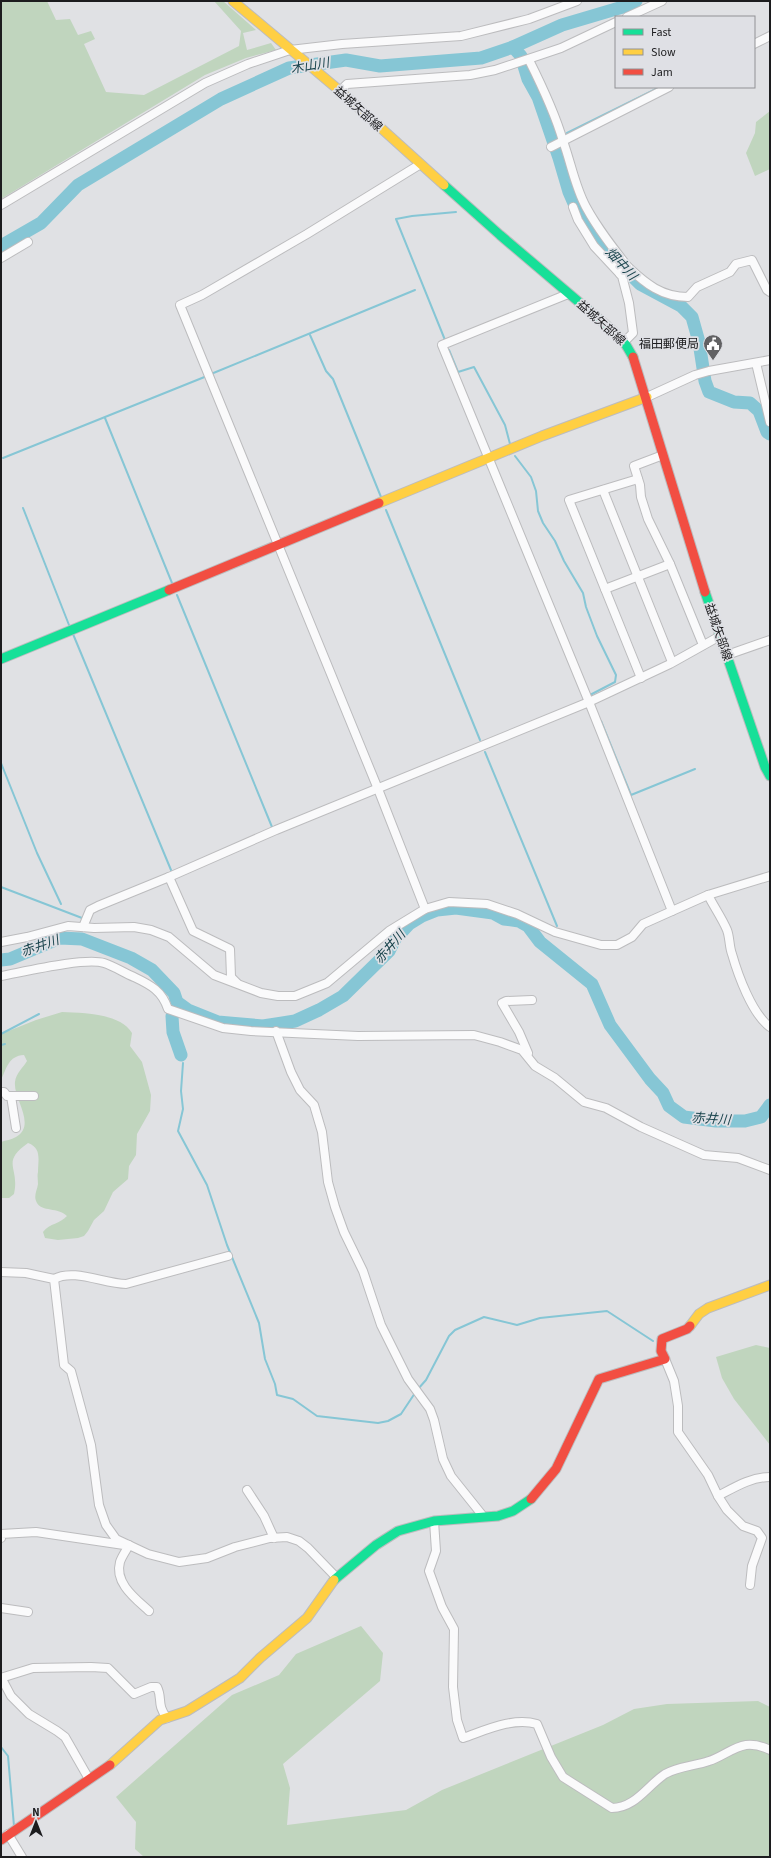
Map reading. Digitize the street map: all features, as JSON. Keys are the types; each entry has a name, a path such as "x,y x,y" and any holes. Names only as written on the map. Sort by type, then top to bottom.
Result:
{"street":[{"name":"益城矢部線","path":"233,1 340,91 419,165 568,294 614,331 624,342 633,357 647,398 692,555 765,767 770,776"},
{"path":"1,205 205,83 248,64 290,50 342,44 461,36 529,19 577,1"},
{"path":"629,16 662,1"},
{"path":"340,91 347,84 470,75 495,70 561,48 615,22"},
{"path":"755,44 770,36"},
{"path":"524,61 544,91 585,206 624,270 633,333 624,342"},
{"path":"551,147 667,88"},
{"path":"419,165 300,238 180,305 378,789 425,909"},
{"path":"573,207 578,220 594,246 624,270 664,294 688,297 697,287 730,272 736,264 752,260 767,290 770,292"},
{"path":"1,258 28,242"},
{"path":"568,294 442,345 589,702 672,911"},
{"path":"1,659 542,436 647,398 695,375 709,370 770,360"},
{"path":"756,362 770,422"},
{"path":"663,455 634,466 648,519 670,564 703,645"},
{"path":"638,479 570,500 641,678"},
{"path":"602,490 672,662"},
{"path":"605,589 670,564"},
{"path":"83,927 90,910 276,830 589,702 641,678 720,636"},
{"path":"727,655 770,640"},
{"path":"1,942 28,937 68,926 109,929 134,927 170,936 214,975 241,986 278,996 295,996 318,988 338,976 389,931 425,909 449,902 486,904 517,914 555,932 601,945 617,945 632,938 643,924 708,895 770,876"},
{"path":"169,877 193,931 230,948 231,977 241,986"},
{"path":"708,895 726,928 730,940 731,953 750,1002 759,1017 770,1027"},
{"path":"1,976 70,964 93,962 103,963 156,989 164,998 168,1009 223,1028 358,1036 474,1036 500,1042 522,1050 530,1058"},
{"path":"532,1000 506,1001 502,1003 519,1032 531,1062 555,1078 584,1102 606,1108 640,1127 704,1155 738,1158 770,1170"},
{"path":"276,1031 291,1072 300,1090 314,1105 322,1132 328,1182 344,1232 363,1271 381,1325 414,1390 430,1409 443,1459 451,1476 483,1516"},
{"path":"1,1092 11,1096 34,1096"},
{"path":"11,1096 16,1128"},
{"path":"1,1272 26,1273 54,1279 59,1276 71,1275 94,1278 114,1284 126,1284 228,1256"},
{"path":"54,1279 64,1365 71,1371 91,1445 99,1505 111,1532 116,1539 148,1554 179,1562 207,1558 235,1547 274,1538 287,1537 299,1541 308,1548 336,1578"},
{"path":"750,1585 752,1566 762,1538 757,1531 743,1526 727,1510 718,1496 708,1475 678,1432 678,1406 674,1381 661,1351 662,1339 687,1329 699,1314 708,1308 770,1285"},
{"path":"22,1857 5,1837 89,1779 108,1768 160,1720 187,1712 240,1678 260,1658 307,1618 336,1578 360,1556 398,1532 410,1527 434,1521 498,1516 513,1511 531,1500 556,1469 592,1389 599,1379 665,1359"},
{"path":"718,1496 741,1483 760,1477 770,1477"},
{"path":"247,1490 264,1516 274,1538"},
{"path":"434,1521 436,1551 429,1571 442,1607 454,1629 454,1687 457,1720 463,1738 504,1725 528,1722 537,1724 551,1757 563,1777 612,1808 621,1808 632,1803 666,1774 680,1768 710,1761 746,1745 759,1745 770,1750"},
{"path":"1,1538 1,1534 36,1532 129,1546"},
{"path":"129,1546 120,1561 119,1568 121,1579 128,1591 149,1611"},
{"path":"1,1608 28,1612"},
{"path":"89,1779 64,1737 29,1714 11,1696 1,1678 33,1668 108,1668 134,1694 151,1686 156,1686 159,1691 160,1709 167,1718"}],"green space":[{"path":"1,1 47,1 56,20 70,19 78,35 91,31 95,39 84,44 106,92 144,95 239,46 241,31 214,1 223,1 256,30 243,33 247,50 271,43 276,50 246,58 205,75 1,199"},
{"path":"770,111 770,169 755,176 746,153 755,133 756,122"},
{"path":"62,1012 100,1015 119,1021 126,1026 132,1033 130,1046 142,1062 151,1095 150,1111 137,1134 136,1155 129,1166 128,1179 113,1192 104,1211 94,1220 84,1236 58,1240 45,1238 43,1232 67,1216 59,1211 43,1208 37,1203 35,1196 38,1184 38,1155 37,1151 32,1145 28,1143 15,1156 13,1161 15,1177 14,1194 9,1198 1,1198 1,1142 16,1137 22,1132 24,1126 23,1111 15,1089 15,1082 18,1073 27,1061 24,1055 11,1060 1,1080 1,1034 36,1020"},
{"path":"756,1345 770,1348 770,1445 734,1399 722,1378 716,1357"},
{"path":"361,1626 383,1653 380,1681 283,1764 290,1788 287,1825 406,1810 442,1790 603,1725 634,1709 667,1704 758,1701 770,1707 770,1857 144,1857 135,1849 136,1822 116,1797 232,1695 279,1675 296,1654"}],"waterway":[{"name":"木山川","path":"1,246 41,223 78,185 221,99 289,68 346,60 380,66 481,58 513,47 562,25 626,6 636,1"},
{"name":"畑中川","path":"513,47 521,56 528,79 538,97 569,192 583,224 640,284 681,306 692,317 699,342 705,381 709,392 734,402 750,403 759,411 767,432 770,434"},
{"path":"567,133 658,88"},
{"path":"445,340 396,219 456,212"},
{"path":"211,374 415,290"},
{"path":"310,335 326,371 333,379 381,497"},
{"path":"449,350 458,372 474,367 505,425 510,444"},
{"path":"3,458 207,376"},
{"path":"105,418 172,583"},
{"path":"515,456 531,477 536,491 538,511 543,523 555,541 564,561 583,593 586,607 597,636 616,675 615,682 590,695"},
{"path":"23,508 69,625"},
{"path":"386,510 480,740"},
{"path":"177,595 272,827"},
{"path":"73,634 171,870"},
{"path":"601,721 631,795 695,769"},
{"path":"485,752 557,926"},
{"path":"1,763 37,853 61,904"},
{"path":"1,887 82,918"},
{"name":"赤井川","path":"1,960 10,959 60,938 82,939 131,958 152,970 174,993 177,1002 188,1010 218,1022 263,1026 295,1021 319,1010 343,996 389,951 395,939 409,924 422,916 437,910 456,908 493,913 504,919 519,921 528,926 540,942 592,984 610,1025 650,1079 663,1093 669,1106 684,1117 716,1121 745,1121 761,1117 770,1105"},
{"path":"1,1034 39,1014"},
{"path":"172,1016 173,1032 181,1055"},
{"path":"1,1045 5,1044"},
{"path":"183,1063 181,1091 183,1109 178,1131 207,1185 227,1245 259,1323 265,1359 275,1384 277,1395 293,1399 317,1416 378,1423 388,1421 401,1414 415,1393"},
{"path":"418,1389 426,1380 449,1336 455,1330 484,1317 517,1325 540,1318 607,1311 653,1341"},
{"path":"1,1747 8,1756 14,1826"}],"traffic: fast":[{"path":"444,185 500,235 613,331 626,345 633,357"},
{"path":"1,659 169,590"},
{"path":"705,592 765,767 770,776"},
{"path":"334,1580 376,1545 398,1531 434,1521 498,1516 513,1511 531,1499"}],"traffic: slow":[{"path":"233,1 340,91 444,185"},
{"path":"379,503 542,436 647,397"},
{"path":"690,1326 699,1314 708,1308 770,1285"},
{"path":"110,1765 160,1720 187,1711 240,1678 260,1658 307,1618 334,1580"}],"traffic: jam":[{"path":"633,357 705,592"},
{"path":"169,590 379,503"},
{"path":"531,1499 556,1469 599,1379 665,1359 661,1351 662,1339 687,1329 690,1326"},
{"path":"1,1840 110,1765"}],"place":[{"name":"福田郵便局","path":"713,361"}]}
